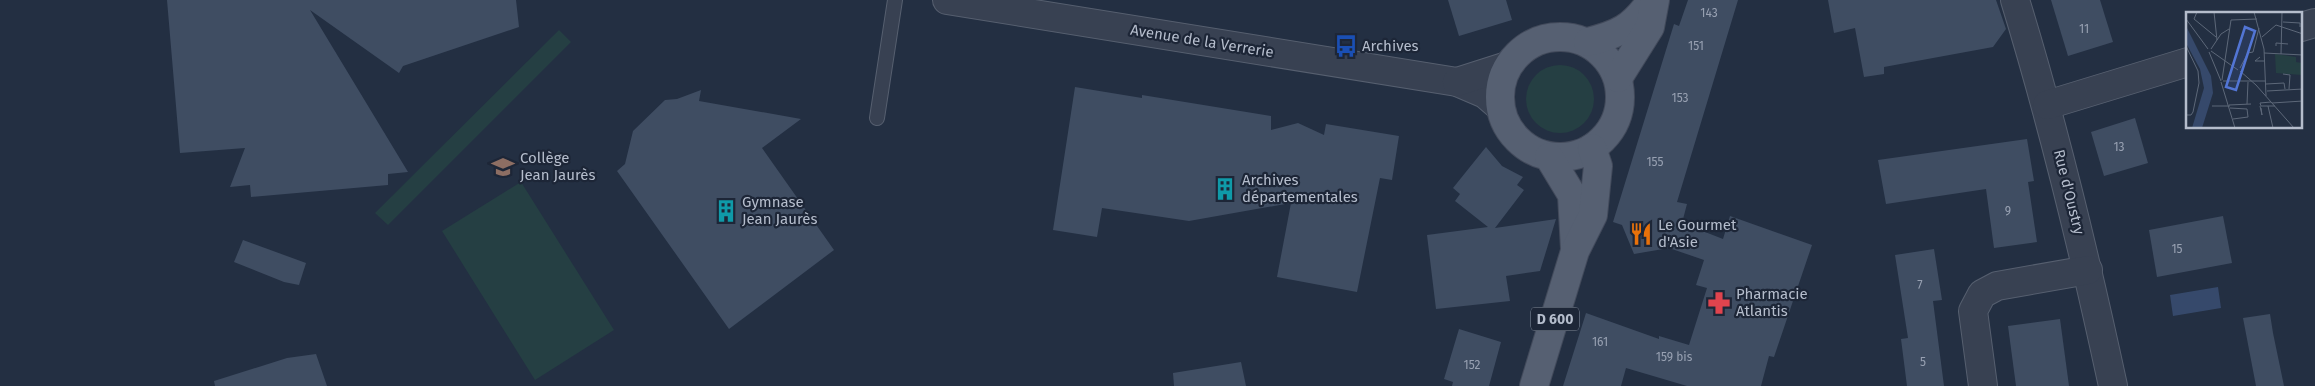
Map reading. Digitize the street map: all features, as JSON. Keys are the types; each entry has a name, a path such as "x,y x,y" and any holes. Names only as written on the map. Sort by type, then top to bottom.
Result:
{"main road":[{"path":"1588,42 1612,36 1628,28 1639,18 1653,0"},
{"path":"1618,78 1650,27 1653,0"},
{"path":"1565,36 1588,42 1607,58 1618,78 1620,108 1610,131 1592,148 1570,157 1549,156 1530,150 1512,134 1500,108 1500,85 1507,66 1523,48 1543,38 1565,36"},
{"name":"D 600","path":"1534,386 1575,251 1593,215 1598,166 1592,148"},
{"name":"D 600","path":"1549,156 1572,195 1575,251"}],"street":[{"name":"Avenue de la Verrerie","path":"947,0 1457,82 1485,94 1500,108"},
{"name":"Rue d'Oustry","path":"2014,0 2047,105 2088,270 2113,386"},
{"path":"2302,27 2315,24"},
{"path":"2047,105 2186,63"},
{"name":"Avenue de la Verrerie","path":"1457,82 1507,66"},
{"path":"1982,386 1972,311 1982,294 1996,286 2088,270"}],"lane":[{"path":"877,118 895,0"}],"green space":[{"path":"559,30 571,42 388,225 375,213"},
{"path":"1560,65 1573,68 1584,75 1591,86 1594,99 1591,112 1584,123 1573,130 1560,133 1547,130 1536,123 1529,112 1526,99 1529,86 1536,75 1547,68"},
{"path":"521,182 614,330 535,380 442,231"}],"water":[{"path":"2218,287 2221,308 2173,316 2170,295"}],"building":[{"path":"167,0 516,0 519,27 403,66 399,73 310,10 408,172 388,174 388,185 251,197 250,185 230,187 245,148 180,153"},
{"path":"1448,0 1506,0 1512,20 1459,36"},
{"path":"1688,0 1738,0 1677,202 1687,204 1682,223 1723,239 1730,216 1812,245 1774,357 1769,356 1761,386 1687,386 1626,368 1621,386 1563,386 1586,313 1659,339 1659,336 1689,345 1707,288 1696,285 1704,260 1669,248 1634,254 1622,225 1613,222 1674,24 1679,26"},
{"path":"1828,0 1996,0 2006,29 1993,47 1884,67 1884,74 1864,77 1855,28 1834,33"},
{"path":"2051,0 2100,0 2113,42 2068,56"},
{"name":"Archives départementales","path":"1075,87 1142,98 1142,95 1271,116 1271,130 1298,123 1324,135 1326,124 1399,136 1392,180 1380,178 1357,292 1277,277 1291,203 1189,221 1102,208 1097,237 1053,230"},
{"name":"Gymnase Jean Jaurès","path":"701,90 699,101 801,119 762,148 834,250 729,329 617,171 625,164 633,131 665,100 677,99"},
{"path":"2135,118 2148,163 2104,176 2091,132"},
{"path":"2027,139 2034,181 2028,182 2037,242 1994,248 1986,189 1886,204 1878,160"},
{"path":"1486,147 1502,166 1523,177 1517,185 1524,190 1495,228 1556,219 1540,271 1506,276 1510,301 1436,309 1427,235 1488,227 1455,201 1460,194 1453,188"},
{"path":"2223,216 2232,263 2157,277 2149,230"},
{"path":"243,240 306,263 299,285 284,282 234,262"},
{"path":"1934,249 1942,300 1933,301 1944,386 1907,386 1901,339 1908,338 1895,255"},
{"path":"2270,314 2284,386 2256,386 2243,318"},
{"path":"2060,319 2069,386 2016,386 2008,326"},
{"path":"1459,329 1501,342 1489,386 1452,386 1453,382 1444,379"},
{"path":"316,354 327,386 215,386 214,381 287,358"},
{"path":"1241,362 1246,386 1174,386 1173,373"}],"place":[{"name":"Archives","path":"1346,46"},
{"name":"Collège Jean Jaurès","path":"503,167"},
{"name":"Archives départementales","path":"1225,189"},
{"name":"Gymnase Jean Jaurès","path":"726,211"},
{"name":"Le Gourmet d'Asie","path":"1641,234"},
{"name":"Pharmacie Atlantis","path":"1719,303"}]}
